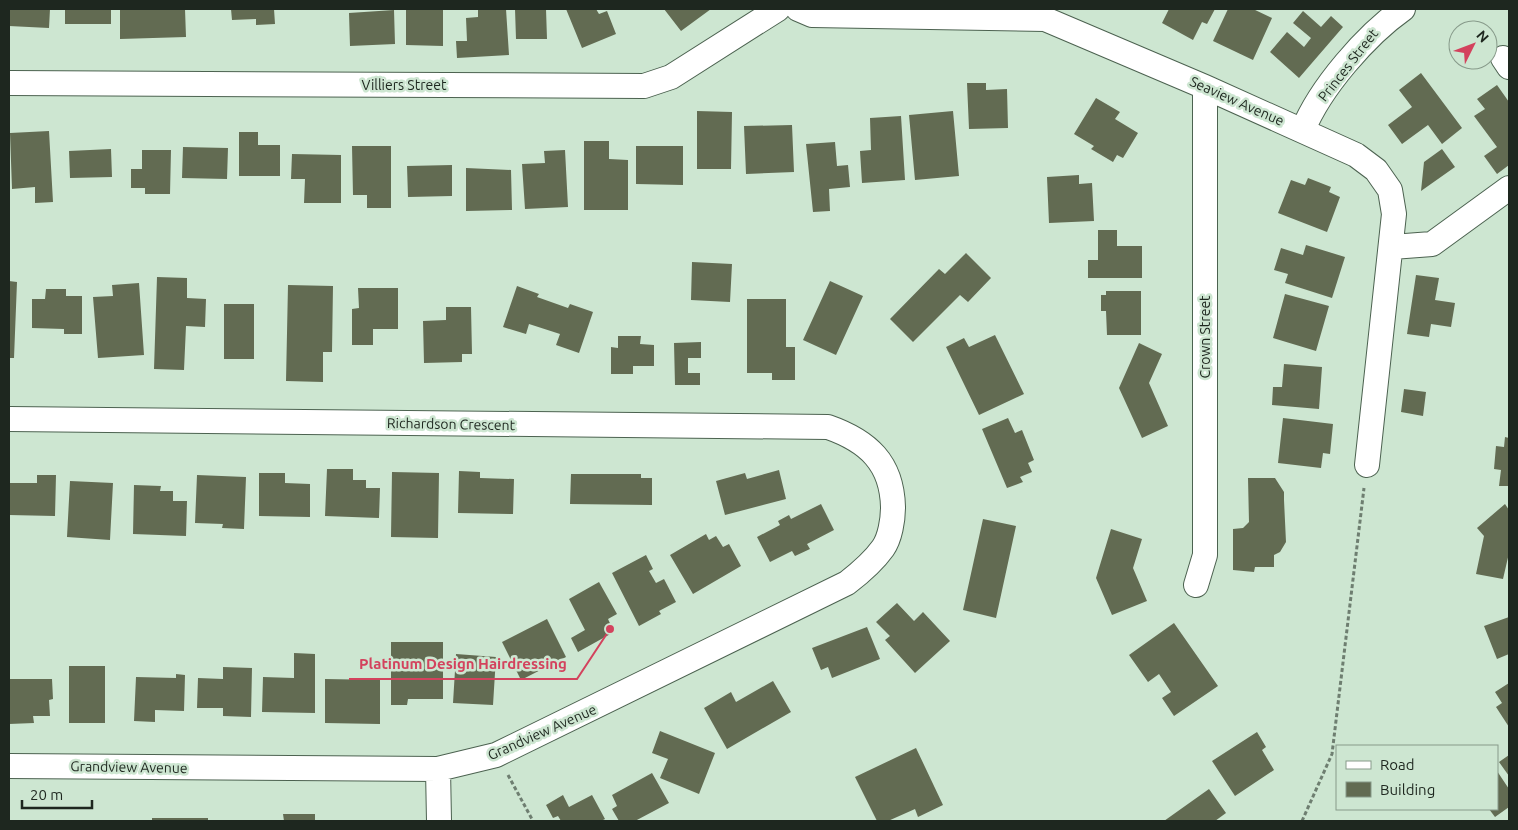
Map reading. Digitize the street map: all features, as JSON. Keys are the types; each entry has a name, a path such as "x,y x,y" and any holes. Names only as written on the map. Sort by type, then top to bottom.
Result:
{"street":[{"name":"Villiers Street","path":"9,82 644,86 671,77 778,9"},
{"name":"Seaview Avenue","path":"798,9 812,15 1045,19 1303,130 1356,155 1376,170 1390,190 1394,214 1392,247 1367,466"},
{"name":"Princes Street","path":"1303,130 1308,118 1339,73 1379,26 1402,9"},
{"name":"Crown Street","path":"1196,585 1205,555 1205,87"},
{"path":"1392,247 1432,244 1509,188"},
{"name":"Richardson Crescent","path":"9,419 828,427 856,438 882,462"},
{"name":"Grandview Avenue","path":"9,766 438,769 496,755 847,583 868,566 884,547 893,519 893,489 882,462"},
{"path":"438,769 439,821"}],"path":[{"path":"1302,821 1332,754 1367,466"},
{"path":"496,755 533,821"}],"building":[{"path":"9,9 50,9 49,28 9,26"},
{"path":"65,9 111,9 111,24 65,24"},
{"path":"120,9 185,9 186,37 120,39"},
{"path":"231,9 274,9 275,24 256,25 256,19 232,20"},
{"path":"406,9 443,9 443,46 406,45"},
{"path":"478,9 506,9 509,55 457,58 456,41 467,41 466,18 478,17"},
{"path":"515,9 546,9 547,39 516,39"},
{"path":"566,9 596,9 599,14 607,11 616,34 582,48"},
{"path":"664,9 711,9 681,31"},
{"path":"1169,9 1215,9 1207,24 1202,22 1193,40 1162,23"},
{"path":"1228,9 1253,9 1272,18 1253,60 1213,41"},
{"path":"394,10 395,44 350,46 349,13"},
{"path":"1303,11 1321,27 1331,16 1343,27 1299,78 1270,52 1287,32 1304,47 1311,38 1293,23"},
{"path":"1421,73 1462,128 1442,144 1428,125 1402,144 1388,125 1412,107 1399,90"},
{"path":"967,83 986,83 986,90 1007,89 1008,128 969,129"},
{"path":"1497,85 1509,102 1509,165 1497,174 1484,156 1497,147 1474,116 1485,109 1477,99"},
{"path":"1096,98 1120,112 1115,119 1138,133 1123,158 1117,155 1113,162 1091,149 1094,146 1074,134"},
{"path":"697,111 732,112 731,169 697,169"},
{"path":"953,111 959,176 915,180 909,115"},
{"path":"901,116 905,180 862,183 860,151 871,150 870,118"},
{"path":"792,125 794,172 746,174 744,126"},
{"path":"49,131 53,202 35,203 35,187 12,189 10,133"},
{"path":"239,132 258,132 258,145 280,145 280,176 239,176"},
{"path":"584,141 609,141 609,159 628,160 628,210 584,210"},
{"path":"835,142 837,166 848,165 850,187 829,189 830,211 813,212 806,144"},
{"path":"352,146 391,146 391,208 367,208 367,195 353,195"},
{"path":"636,146 683,146 683,185 636,184"},
{"path":"183,147 228,148 227,179 182,178"},
{"path":"111,149 112,177 70,178 69,151"},
{"path":"1442,149 1455,167 1421,191 1424,162"},
{"path":"142,150 171,150 170,194 145,194 145,188 131,188 131,169 142,169"},
{"path":"565,150 568,207 525,209 522,164 545,163 544,151"},
{"path":"292,154 341,155 341,203 304,203 305,179 291,179"},
{"path":"452,165 452,196 408,197 407,166"},
{"path":"466,168 511,170 512,210 466,211"},
{"path":"1079,175 1079,184 1092,183 1094,221 1049,223 1047,177"},
{"path":"1308,178 1331,187 1329,192 1340,197 1327,232 1278,213 1291,180 1305,185"},
{"path":"1098,230 1117,230 1117,246 1142,246 1142,278 1088,278 1088,260 1098,260"},
{"path":"1306,245 1345,257 1332,298 1285,283 1288,274 1274,270 1281,248 1303,255"},
{"path":"966,253 991,278 968,302 960,295 913,342 890,319 939,269 945,274"},
{"path":"692,262 732,264 730,302 691,300"},
{"path":"1416,275 1439,278 1435,300 1455,303 1451,327 1431,324 1429,337 1407,334"},
{"path":"157,277 187,278 187,298 206,299 205,327 186,326 184,370 154,369"},
{"path":"9,281 17,282 14,358 9,358"},
{"path":"830,281 863,296 836,355 803,340"},
{"path":"139,283 144,355 98,358 93,297 113,296 112,285"},
{"path":"288,285 333,286 332,352 323,352 323,382 286,381"},
{"path":"517,286 539,294 537,297 568,308 570,304 593,312 579,353 556,345 560,334 529,324 526,334 503,327"},
{"path":"358,288 398,288 398,329 373,329 373,345 352,345 352,309 359,308"},
{"path":"46,289 66,289 66,296 82,296 82,334 64,334 64,329 32,328 32,299 45,299"},
{"path":"1106,291 1141,291 1141,335 1107,335 1106,311 1101,311 1101,295 1106,295"},
{"path":"1285,294 1329,306 1316,351 1273,338"},
{"path":"747,299 786,299 786,347 795,347 795,380 772,380 772,373 747,373"},
{"path":"224,304 254,304 254,359 224,359"},
{"path":"446,307 471,307 472,354 462,354 462,362 424,363 423,321 446,320"},
{"path":"995,335 1024,394 979,415 946,347 964,338 969,347"},
{"path":"618,336 641,336 640,344 654,345 654,366 633,366 633,374 611,374 611,347 618,348"},
{"path":"701,342 701,358 688,358 688,373 700,373 700,385 675,385 674,343"},
{"path":"1139,343 1162,354 1149,383 1168,426 1142,438 1119,388"},
{"path":"1284,364 1322,367 1319,409 1272,405 1273,387 1282,387"},
{"path":"1404,389 1426,392 1423,416 1401,412"},
{"path":"1008,418 1015,433 1022,430 1034,460 1028,463 1032,472 1020,477 1023,482 1007,488 982,429"},
{"path":"1283,418 1333,424 1330,454 1323,453 1321,468 1278,463"},
{"path":"1505,437 1509,438 1509,486 1499,486 1501,470 1494,469 1496,446 1504,447"},
{"path":"327,469 353,469 353,480 366,480 366,488 380,488 379,518 325,516"},
{"path":"779,470 786,499 725,515 716,481 745,473 747,479"},
{"path":"459,471 480,472 480,478 514,479 513,514 458,513"},
{"path":"392,472 439,473 438,538 391,537"},
{"path":"259,473 285,473 285,483 310,484 310,517 259,516"},
{"path":"571,474 641,474 641,478 652,478 652,505 570,504"},
{"path":"37,475 56,475 55,516 9,515 9,483 37,483"},
{"path":"197,475 246,477 244,529 222,528 223,524 195,523"},
{"path":"1248,478 1275,478 1284,492 1286,542 1280,552 1274,555 1274,567 1255,567 1254,572 1233,570 1233,529 1243,528 1249,522"},
{"path":"70,481 113,483 110,540 67,537"},
{"path":"134,485 161,486 160,491 173,491 173,501 187,501 186,536 133,534"},
{"path":"821,504 834,530 807,544 810,549 795,556 792,551 770,562 757,537 780,525 778,521 789,515 791,519"},
{"path":"1505,504 1509,510 1509,553 1503,579 1476,574 1484,536 1477,528"},
{"path":"983,519 1016,526 996,618 963,610"},
{"path":"1111,529 1142,539 1133,568 1147,601 1112,615 1096,578"},
{"path":"706,534 709,540 716,536 723,547 729,544 741,566 693,594 670,555"},
{"path":"646,555 653,569 649,571 656,583 664,579 676,602 659,611 661,614 639,626 612,573"},
{"path":"599,582 617,614 608,619 614,632 578,652 571,638 585,630 569,599"},
{"path":"897,603 914,621 923,612 950,641 915,673 885,640 890,636 876,622"},
{"path":"1509,617 1509,654 1497,659 1484,626"},
{"path":"547,619 566,657 521,680 502,642"},
{"path":"1174,623 1218,686 1174,716 1162,698 1171,692 1159,674 1148,682 1129,655"},
{"path":"867,627 880,659 832,678 828,667 821,670 812,648"},
{"path":"391,642 443,642 443,699 408,699 407,705 391,705"},
{"path":"294,653 315,654 315,713 262,712 263,677 294,678"},
{"path":"456,654 496,657 493,705 453,703"},
{"path":"69,666 105,666 105,723 69,723"},
{"path":"223,667 252,668 251,717 223,716 223,708 197,708 198,678 223,679"},
{"path":"176,674 185,675 184,711 155,710 155,722 134,721 136,677 176,678"},
{"path":"9,679 52,679 53,699 49,700 50,716 33,716 34,723 9,724"},
{"path":"325,679 380,680 380,724 325,723"},
{"path":"773,681 791,712 727,749 704,708 731,692 736,702"},
{"path":"1509,683 1509,727 1496,707 1502,703 1495,692"},
{"path":"660,731 715,753 699,794 660,778 668,759 652,753"},
{"path":"1257,732 1266,747 1262,750 1274,770 1235,796 1212,761"},
{"path":"916,748 943,805 918,817 915,809 888,821 877,821 855,777"},
{"path":"1509,755 1509,776 1499,762"},
{"path":"1498,772 1509,789 1509,807 1495,817 1490,810 1498,810"},
{"path":"652,773 669,803 635,821 619,821 612,809 617,806 612,795"},
{"path":"1209,789 1226,813 1215,821 1164,821"},
{"path":"563,795 569,807 592,795 605,819 601,821 561,821 558,816 553,818 546,805"},
{"path":"283,814 315,814 315,821 284,821"},
{"path":"152,818 208,818 208,821 152,821"}],"place":[{"name":"Platinum Design Hairdressing","path":"610,629"}]}
